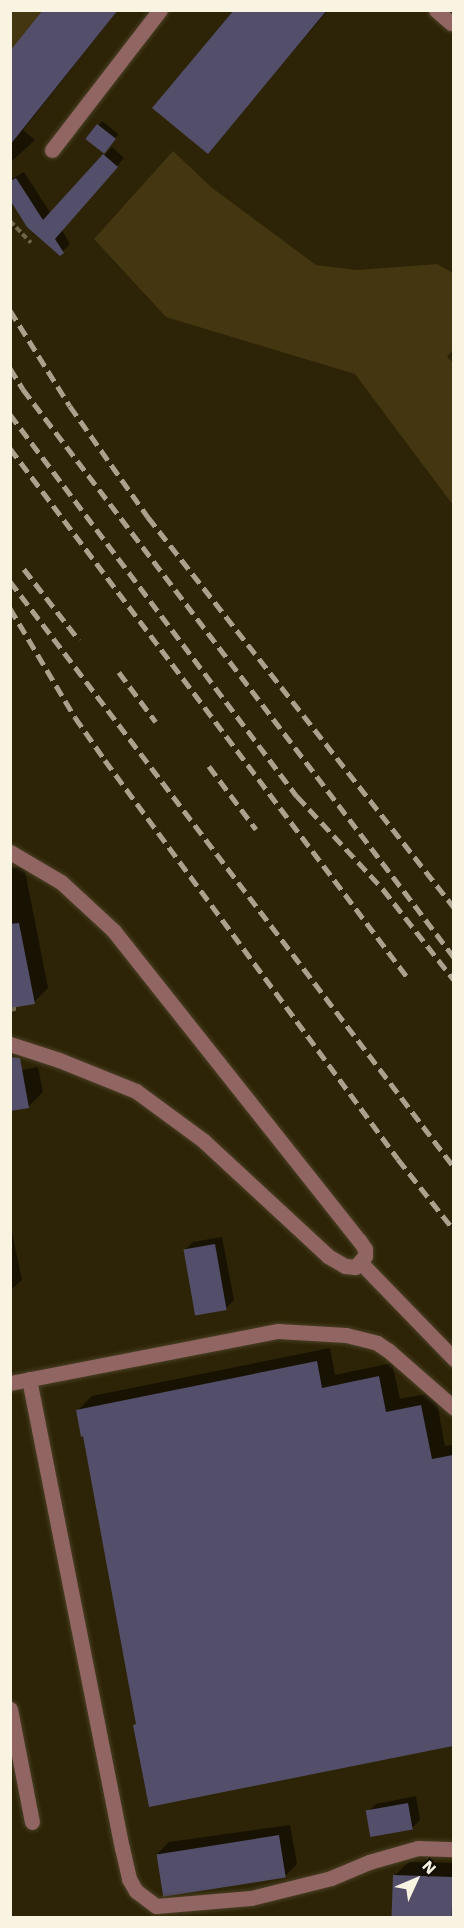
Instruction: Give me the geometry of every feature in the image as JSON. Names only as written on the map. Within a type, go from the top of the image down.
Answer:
[{"type":"street","points":[[52,150],[160,10]]},
{"type":"street","points":[[436,10],[451,23]]},
{"type":"street","points":[[10,852],[61,882],[113,930],[359,1240],[365,1249],[365,1256],[361,1263],[355,1267],[345,1266],[328,1256],[204,1141],[136,1091],[59,1060],[10,1044]]},
{"type":"street","points":[[361,1263],[453,1359]]},
{"type":"street","points":[[10,1383],[278,1331],[361,1337],[389,1351],[453,1408]]},
{"type":"street","points":[[29,1379],[122,1848],[129,1880],[136,1891],[156,1906],[251,1898],[331,1878],[369,1862],[418,1848],[453,1849]]},
{"type":"street","points":[[10,1709],[32,1822]]},
{"type":"path","points":[[10,221],[31,243]]},
{"type":"path","points":[[10,1010],[19,1008]]},
{"type":"shaded area","points":[[11,11],[43,11],[11,51]]},
{"type":"shaded area","points":[[173,151],[211,187],[316,265],[357,270],[437,264],[453,273],[453,350],[447,357],[454,363],[453,505],[355,374],[166,317],[94,239]]},
{"type":"building","points":[[43,10],[118,10],[10,145],[10,51]]},
{"type":"building","points":[[234,10],[327,10],[208,154],[152,108]]},
{"type":"building","points":[[97,124],[116,139],[104,154],[85,139]]},
{"type":"building","points":[[103,154],[118,167],[55,239],[64,253],[60,256],[27,227],[10,200],[10,181],[16,178],[43,220]]},
{"type":"building","points":[[19,923],[35,1004],[10,1008],[10,924]]},
{"type":"building","points":[[10,1057],[20,1058],[29,1108],[10,1111]]},
{"type":"building","points":[[215,1244],[227,1310],[195,1316],[183,1250]]},
{"type":"building","points":[[317,1361],[322,1388],[379,1376],[386,1412],[421,1405],[432,1459],[453,1455],[453,1746],[149,1807],[133,1725],[136,1724],[83,1436],[81,1437],[76,1410]]},
{"type":"building","points":[[408,1803],[413,1830],[370,1837],[366,1810]]},
{"type":"building","points":[[279,1835],[286,1877],[163,1897],[157,1854]]},
{"type":"building","points":[[393,1875],[453,1877],[452,1918],[392,1917]]},
{"type":"railway","points":[[10,310],[70,406],[148,517],[454,907]]},
{"type":"railway","points":[[10,368],[23,389],[454,957]]},
{"type":"railway","points":[[10,414],[297,796],[383,889],[454,980]]},
{"type":"railway","points":[[10,448],[408,978]]},
{"type":"railway","points":[[24,569],[79,640]]},
{"type":"railway","points":[[10,581],[454,1167]]},
{"type":"railway","points":[[10,608],[75,717],[105,760],[398,1159],[454,1230]]},
{"type":"railway","points":[[119,672],[156,722]]},
{"type":"railway","points":[[209,766],[256,829]]}]
